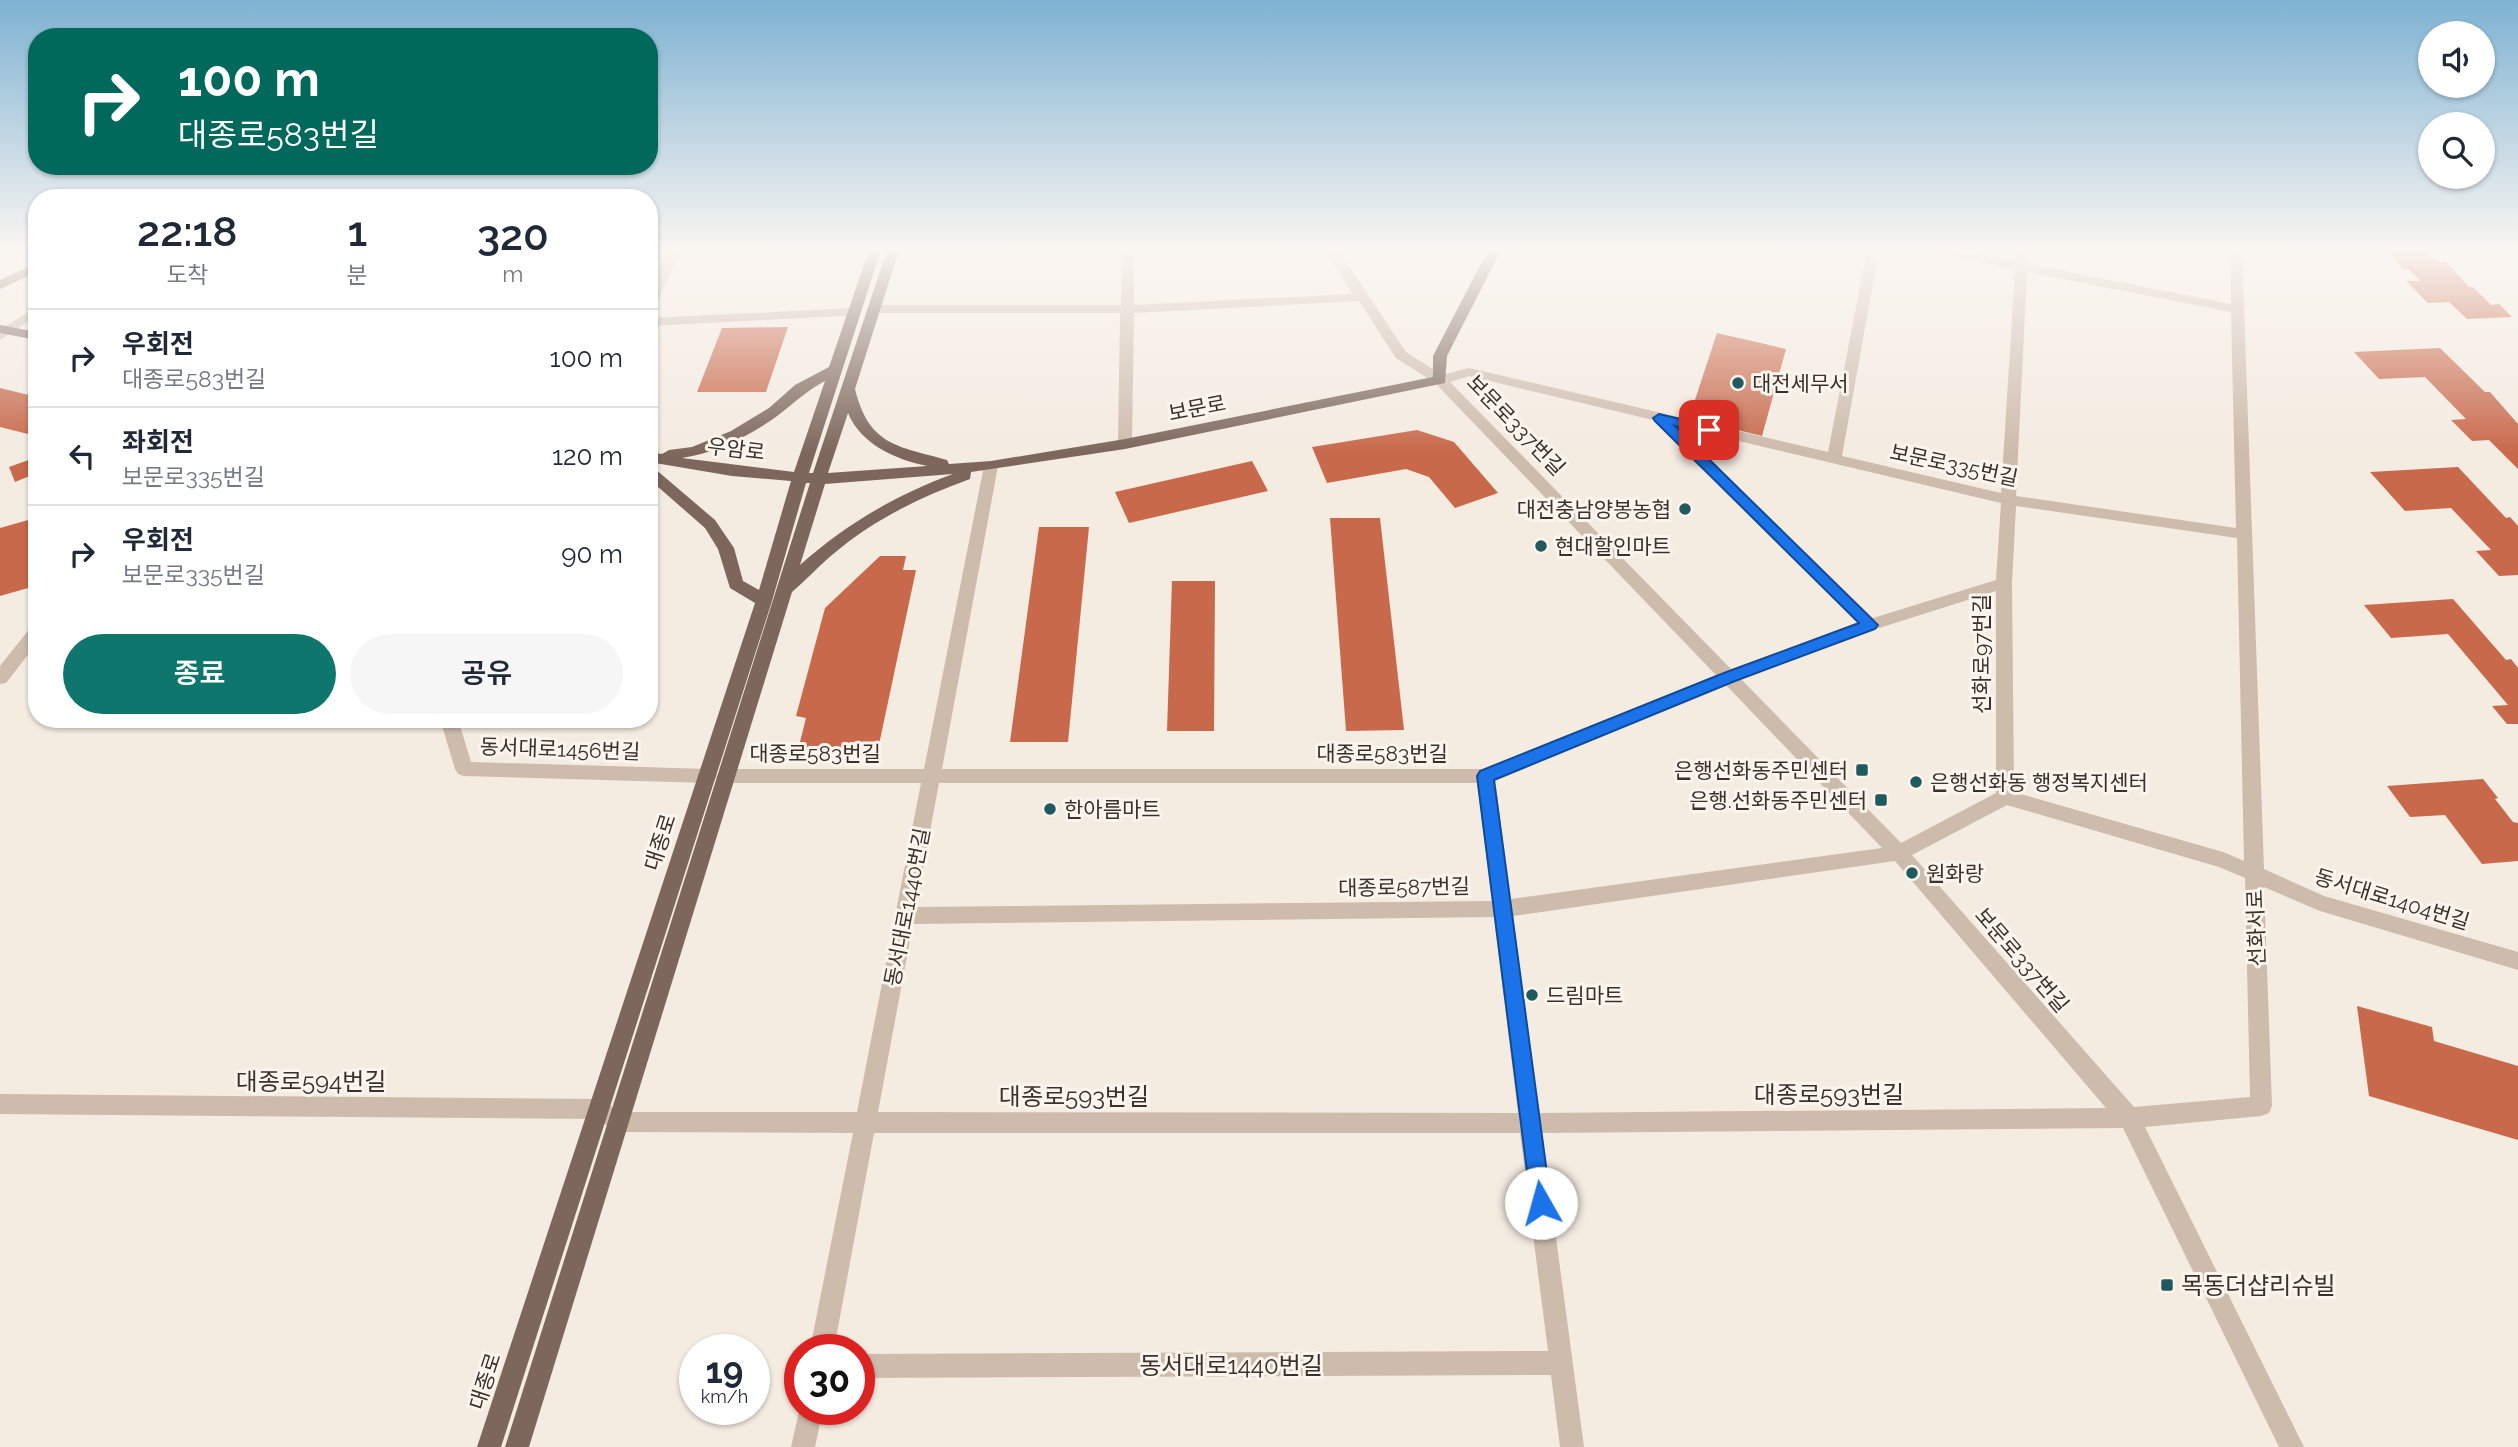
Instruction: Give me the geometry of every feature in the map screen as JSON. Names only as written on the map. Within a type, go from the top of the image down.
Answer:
[{"type":"main road","name":"대종로","points":[[517,1447],[618,1122],[800,477],[853,318]]},
{"type":"main road","name":"대종로","points":[[489,1447],[599,1110],[783,591],[871,318]]},
{"type":"main road","points":[[1440,380],[1440,356],[1460,318]]},
{"type":"main road","points":[[3,332],[28,335]]},
{"type":"main road","points":[[658,456],[695,451],[736,434],[774,411],[800,388],[835,370]]},
{"type":"main road","name":"보문로","points":[[818,479],[991,466],[1125,444],[1440,380]]},
{"type":"main road","points":[[848,389],[853,410],[864,430],[892,450],[932,463],[991,466]]},
{"type":"main road","name":"우암로","points":[[658,458],[732,471],[818,479]]},
{"type":"main road","points":[[783,591],[829,546],[882,509],[934,485],[991,466]]},
{"type":"main road","points":[[658,479],[710,524],[726,548],[736,584],[764,601]]},
{"type":"street","points":[[3,332],[25,318]]},
{"type":"street","points":[[658,321],[729,318]]},
{"type":"street","points":[[1125,444],[1127,318]]},
{"type":"street","name":"보문로337번길","points":[[1376,318],[1401,355],[1440,380],[1899,853],[2129,1118]]},
{"type":"street","points":[[1834,460],[1860,318]]},
{"type":"street","name":"선화로97번길","points":[[2005,797],[2004,583],[2018,318]]},
{"type":"street","name":"선화서로","points":[[2129,1118],[2261,1106],[2237,318]]},
{"type":"street","name":"보문로335번길","points":[[1440,380],[1469,372],[2008,500],[2244,534]]},
{"type":"street","points":[[1659,418],[1870,625]]},
{"type":"street","name":"동서대로1440번길","points":[[825,1334],[991,466]]},
{"type":"street","name":"대종로583번길","points":[[717,776],[1485,776],[1729,677],[1870,625],[2004,583]]},
{"type":"street","points":[[0,678],[28,642]]},
{"type":"street","name":"동서대로1456번길","points":[[452,728],[464,769],[717,776]]},
{"type":"street","points":[[1485,776],[1572,1447]]},
{"type":"street","points":[[2005,797],[2223,860],[2254,875]]},
{"type":"street","name":"대종로587번길","points":[[905,916],[1502,909],[1899,853],[2005,797]]},
{"type":"street","name":"동서대로1404번길","points":[[2254,875],[2320,903],[2518,961]]},
{"type":"street","name":"대종로594번길","points":[[0,1104],[599,1110]]},
{"type":"street","points":[[599,1110],[618,1122]]},
{"type":"street","points":[[2129,1118],[2292,1447]]},
{"type":"street","name":"대종로593번길","points":[[618,1122],[1530,1123],[2129,1118]]},
{"type":"street","name":"동서대로1440번길","points":[[875,1366],[1562,1363]]},
{"type":"street","points":[[803,1447],[808,1425]]},
{"type":"building","points":[[788,327],[766,392],[697,392],[722,328]]},
{"type":"building","name":"대전세무서","points":[[1717,333],[1786,349],[1762,436],[1689,418]]},
{"type":"building","points":[[2440,348],[2485,392],[2490,392],[2518,424],[2518,469],[2489,440],[2472,441],[2451,420],[2466,419],[2425,377],[2379,379],[2354,352]]},
{"type":"building","points":[[0,388],[28,395],[28,434],[0,427]]},
{"type":"building","points":[[1417,430],[1454,442],[1498,493],[1455,508],[1429,477],[1406,469],[1327,483],[1312,447]]},
{"type":"building","points":[[28,460],[28,477],[15,482],[9,467]]},
{"type":"building","points":[[1252,461],[1268,491],[1129,523],[1115,492]]},
{"type":"building","points":[[2458,467],[2506,518],[2510,517],[2518,526],[2518,575],[2499,576],[2476,551],[2491,550],[2451,508],[2405,511],[2370,472]]},
{"type":"building","points":[[1330,518],[1380,518],[1404,730],[1346,731]]},
{"type":"building","points":[[28,520],[28,588],[0,596],[0,528]]},
{"type":"building","points":[[1039,527],[1089,527],[1068,742],[1010,742]]},
{"type":"building","points":[[880,556],[906,556],[903,570],[916,570],[877,754],[797,754],[806,718],[796,716],[825,608]]},
{"type":"building","points":[[1172,581],[1215,581],[1214,731],[1167,731]]},
{"type":"building","points":[[2453,599],[2506,660],[2511,659],[2518,668],[2518,724],[2507,724],[2492,706],[2508,705],[2448,634],[2391,638],[2364,605]]},
{"type":"building","points":[[2483,779],[2513,822],[2518,823],[2518,861],[2482,864],[2445,815],[2410,817],[2387,786]]},
{"type":"building","points":[[2357,1006],[2432,1027],[2434,1041],[2518,1066],[2518,1140],[2369,1096]]},
{"type":"place","name":"대전세무서","points":[[1738,383]]},
{"type":"place","name":"대전충남양봉농협","points":[[1685,509]]},
{"type":"place","name":"현대할인마트","points":[[1541,546]]},
{"type":"place","name":"은행선화동주민센터","points":[[1862,770]]},
{"type":"place","name":"은행선화동 행정복지센터","points":[[1916,782]]},
{"type":"place","name":"은행.선화동주민센터","points":[[1881,800]]},
{"type":"place","name":"한아름마트","points":[[1050,809]]},
{"type":"place","name":"원화랑","points":[[1912,873]]},
{"type":"place","name":"드림마트","points":[[1532,995]]},
{"type":"place","name":"목동더샵리슈빌","points":[[2167,1285]]},
{"type":"route","points":[[1541,1203],[1485,776],[1729,677],[1870,625],[1659,418],[1709,430]]}]
